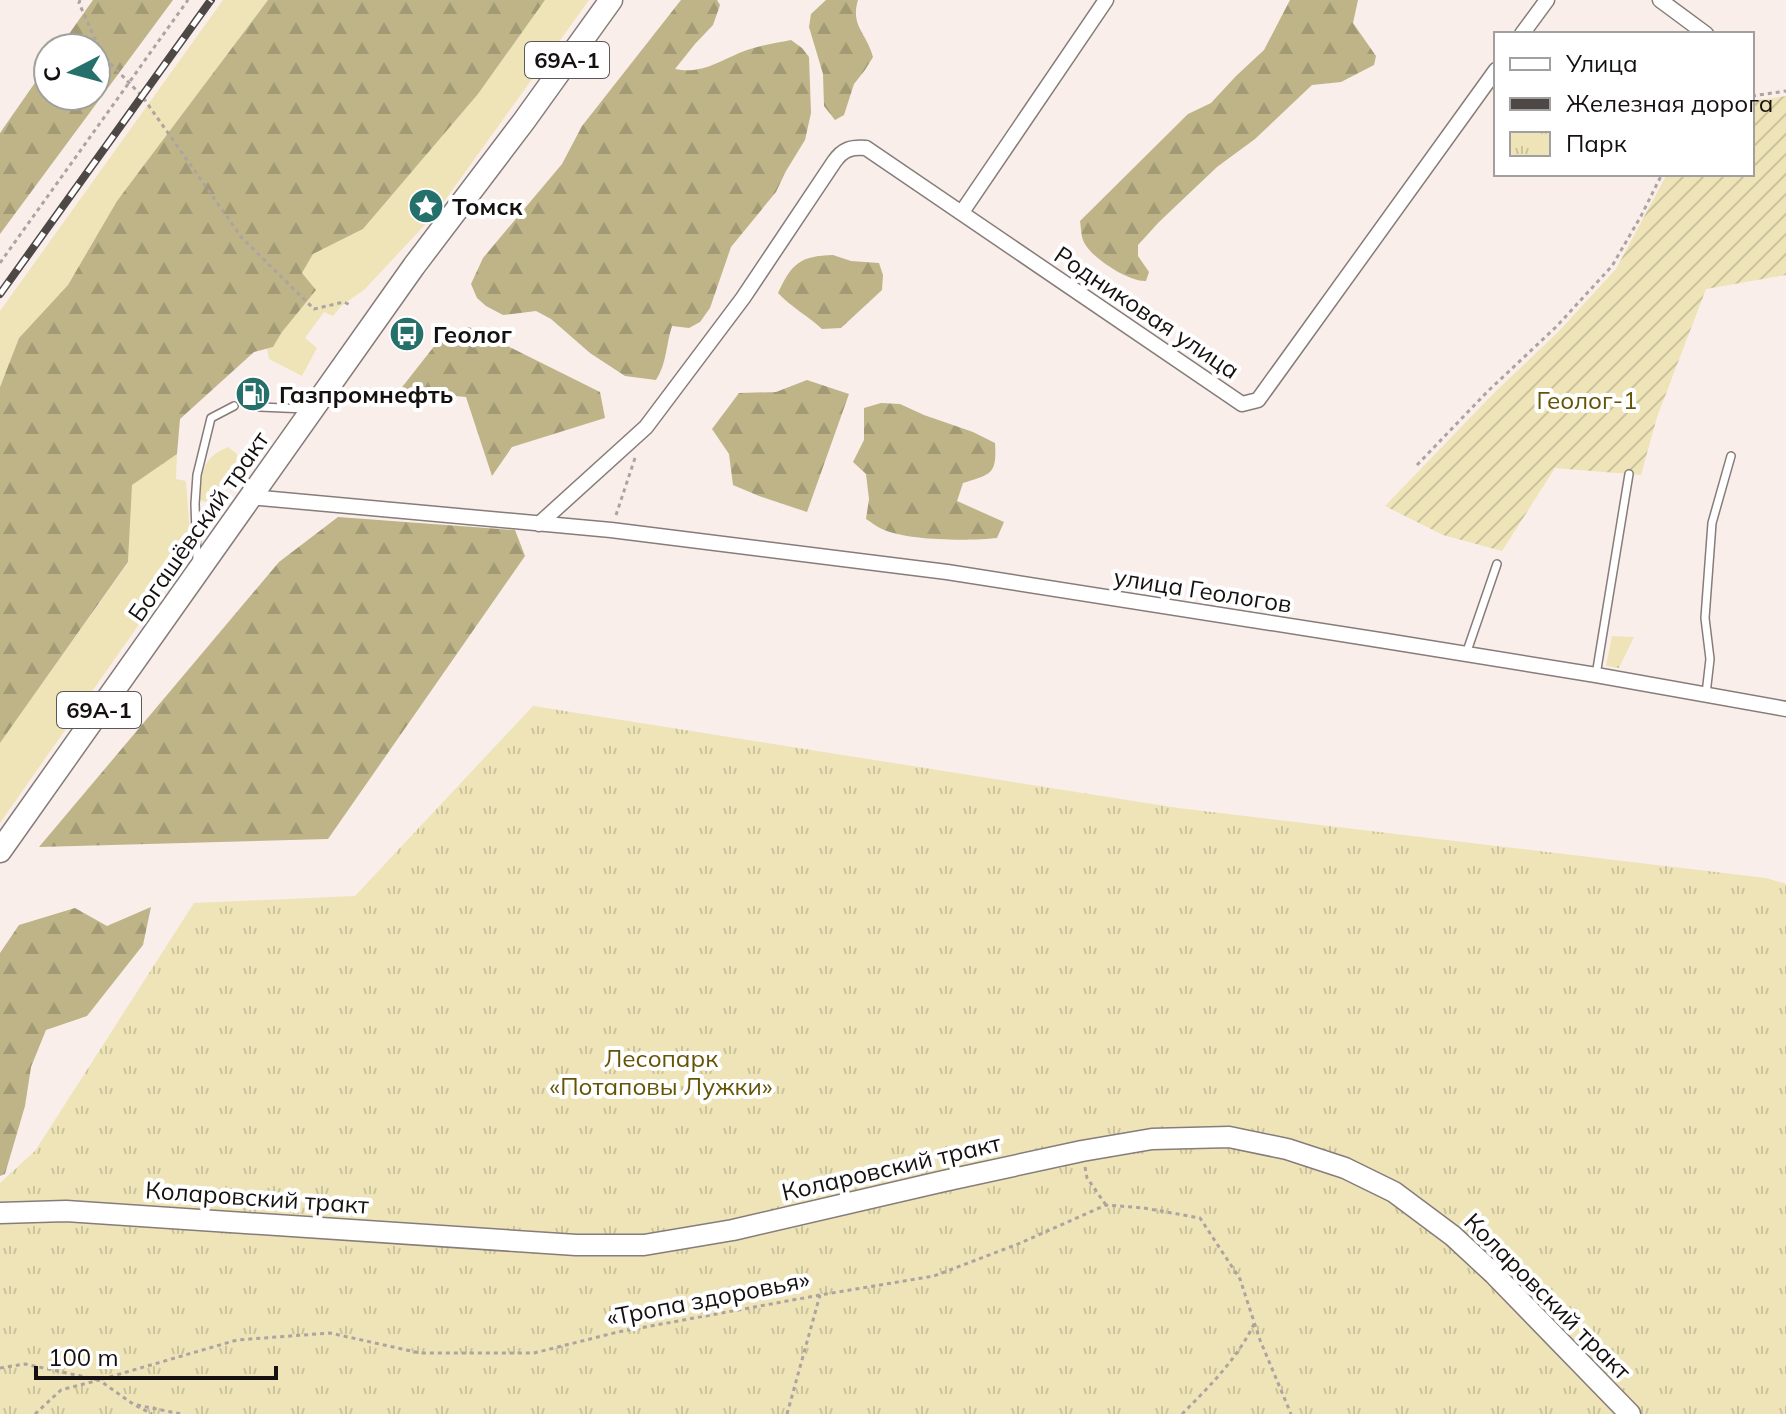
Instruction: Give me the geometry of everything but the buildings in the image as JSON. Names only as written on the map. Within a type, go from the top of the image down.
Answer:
[{"type":"main road","name":"Богашёвский тракт","points":[[0,851],[414,266],[611,0]]},
{"type":"street","points":[[962,212],[1106,0]]},
{"type":"street","points":[[1523,32],[1547,0]]},
{"type":"street","points":[[1660,0],[1703,32]]},
{"type":"street","name":"Родниковая улица","points":[[539,524],[646,427],[743,298],[845,150],[866,148],[1242,404],[1258,400],[1494,73]]},
{"type":"street","name":"улица Геологов","points":[[250,497],[611,530],[947,572],[1596,675],[1786,709]]},
{"type":"street","name":"Коларовский тракт","points":[[66,1211],[576,1245],[644,1245],[733,1230],[1082,1151],[1152,1139],[1229,1137],[1287,1149],[1345,1168],[1394,1192],[1453,1236],[1494,1274],[1630,1414]]},
{"type":"street","points":[[0,1201],[66,1211]]},
{"type":"street","points":[[0,1213],[66,1211]]},
{"type":"lane","points":[[198,570],[197,475],[211,418],[234,406]]},
{"type":"lane","points":[[260,407],[312,409]]},
{"type":"lane","points":[[1706,696],[1710,659],[1705,618],[1712,523],[1731,456]]},
{"type":"lane","points":[[1596,675],[1629,474]]},
{"type":"lane","points":[[1466,654],[1497,564]]},
{"type":"path","points":[[80,0],[102,55],[142,96],[242,238],[314,309],[344,302],[350,305]]},
{"type":"path","points":[[0,263],[188,0]]},
{"type":"path","points":[[1754,96],[1786,91]]},
{"type":"path","points":[[1417,465],[1488,391],[1556,327],[1612,266],[1661,176]]},
{"type":"path","points":[[611,530],[636,456]]},
{"type":"path","points":[[1082,1151],[1087,1178],[1106,1205]]},
{"type":"path","name":"«Тропа здоровья»","points":[[0,1368],[25,1364],[99,1380],[237,1340],[330,1333],[420,1353],[534,1353],[618,1332],[934,1276],[1018,1244],[1106,1205],[1200,1218],[1240,1279],[1291,1414]]},
{"type":"path","points":[[787,1414],[820,1295]]},
{"type":"path","points":[[1182,1414],[1244,1345],[1255,1323]]},
{"type":"path","points":[[35,1414],[61,1390],[99,1380],[152,1414]]},
{"type":"path","points":[[133,1404],[181,1414]]},
{"type":"green space","points":[[93,0],[173,0],[112,83],[112,32],[70,32]]},
{"type":"green space","points":[[223,0],[268,0],[117,201],[68,285],[19,338],[0,387],[0,311]]},
{"type":"green space","points":[[268,0],[545,0],[478,94],[363,229],[313,254],[302,273],[316,290],[273,347],[254,352],[180,419],[177,454],[132,485],[128,562],[0,743],[0,387],[19,338],[68,285],[117,201]]},
{"type":"green space","points":[[545,0],[589,0],[435,214],[365,289],[341,306],[333,316],[324,312],[305,338],[317,348],[302,376],[269,359],[267,349],[273,347],[282,332],[302,273],[313,254],[363,229],[478,94]]},
{"type":"green space","points":[[681,0],[717,0],[720,5],[713,25],[675,69],[703,68],[752,48],[791,40],[809,57],[811,113],[805,140],[776,192],[731,247],[710,308],[700,322],[689,328],[672,326],[656,380],[625,376],[536,311],[503,315],[477,298],[471,284],[483,258],[562,164],[582,126]]},
{"type":"green space","points":[[826,0],[858,0],[856,16],[873,57],[854,84],[844,115],[835,120],[824,106],[823,74],[809,27],[811,14]]},
{"type":"green space","points":[[1290,0],[1358,0],[1353,23],[1376,56],[1374,65],[1341,82],[1312,85],[1255,139],[1217,167],[1138,245],[1138,256],[1149,272],[1146,281],[1110,267],[1087,247],[1082,238],[1080,221],[1188,114],[1211,103],[1264,50]]},
{"type":"green space","points":[[32,87],[32,112],[90,112],[0,234],[0,133]]},
{"type":"green space","name":"Геолог-1","points":[[1786,96],[1786,275],[1706,289],[1657,417],[1641,475],[1555,468],[1502,551],[1443,535],[1385,506],[1560,330],[1616,269],[1666,176],[1754,176],[1754,101]]},
{"type":"green space","points":[[833,255],[851,261],[879,263],[883,275],[882,290],[841,328],[822,329],[778,293],[798,263],[812,257]]},
{"type":"green space","points":[[469,327],[600,392],[605,418],[512,447],[492,476],[466,397],[399,391],[443,335]]},
{"type":"green space","points":[[807,380],[849,394],[807,512],[733,485],[729,454],[712,429],[739,393],[776,392]]},
{"type":"green space","points":[[881,403],[900,404],[995,443],[995,461],[990,472],[963,483],[957,501],[1004,522],[997,538],[955,540],[907,536],[882,529],[866,519],[869,499],[866,474],[853,462],[864,440],[864,408]]},
{"type":"green space","points":[[228,447],[237,454],[236,463],[208,503],[200,500],[203,474],[208,462]]},
{"type":"green space","points":[[177,454],[176,479],[186,481],[190,536],[181,555],[142,620],[0,823],[0,743],[128,563],[131,485]]},
{"type":"green space","points":[[338,517],[515,530],[525,556],[328,839],[39,847],[279,562]]},
{"type":"green space","points":[[1612,636],[1634,637],[1619,668],[1606,666]]},
{"type":"green space","name":"Лесопарк «Потаповы Лужки»","points":[[533,706],[1178,808],[1766,878],[1786,884],[1786,1414],[0,1414],[0,1183],[35,1151],[194,903],[355,896]]},
{"type":"green space","points":[[151,907],[143,945],[87,1016],[46,1030],[31,1067],[25,1106],[5,1174],[0,1176],[0,953],[19,925],[75,908],[107,926]]},
{"type":"railway","points":[[0,294],[211,0]]},
{"type":"place","name":"Томск","points":[[426,206]]},
{"type":"place","name":"Геолог","points":[[407,334]]},
{"type":"place","name":"Газпромнефть","points":[[253,394]]}]
